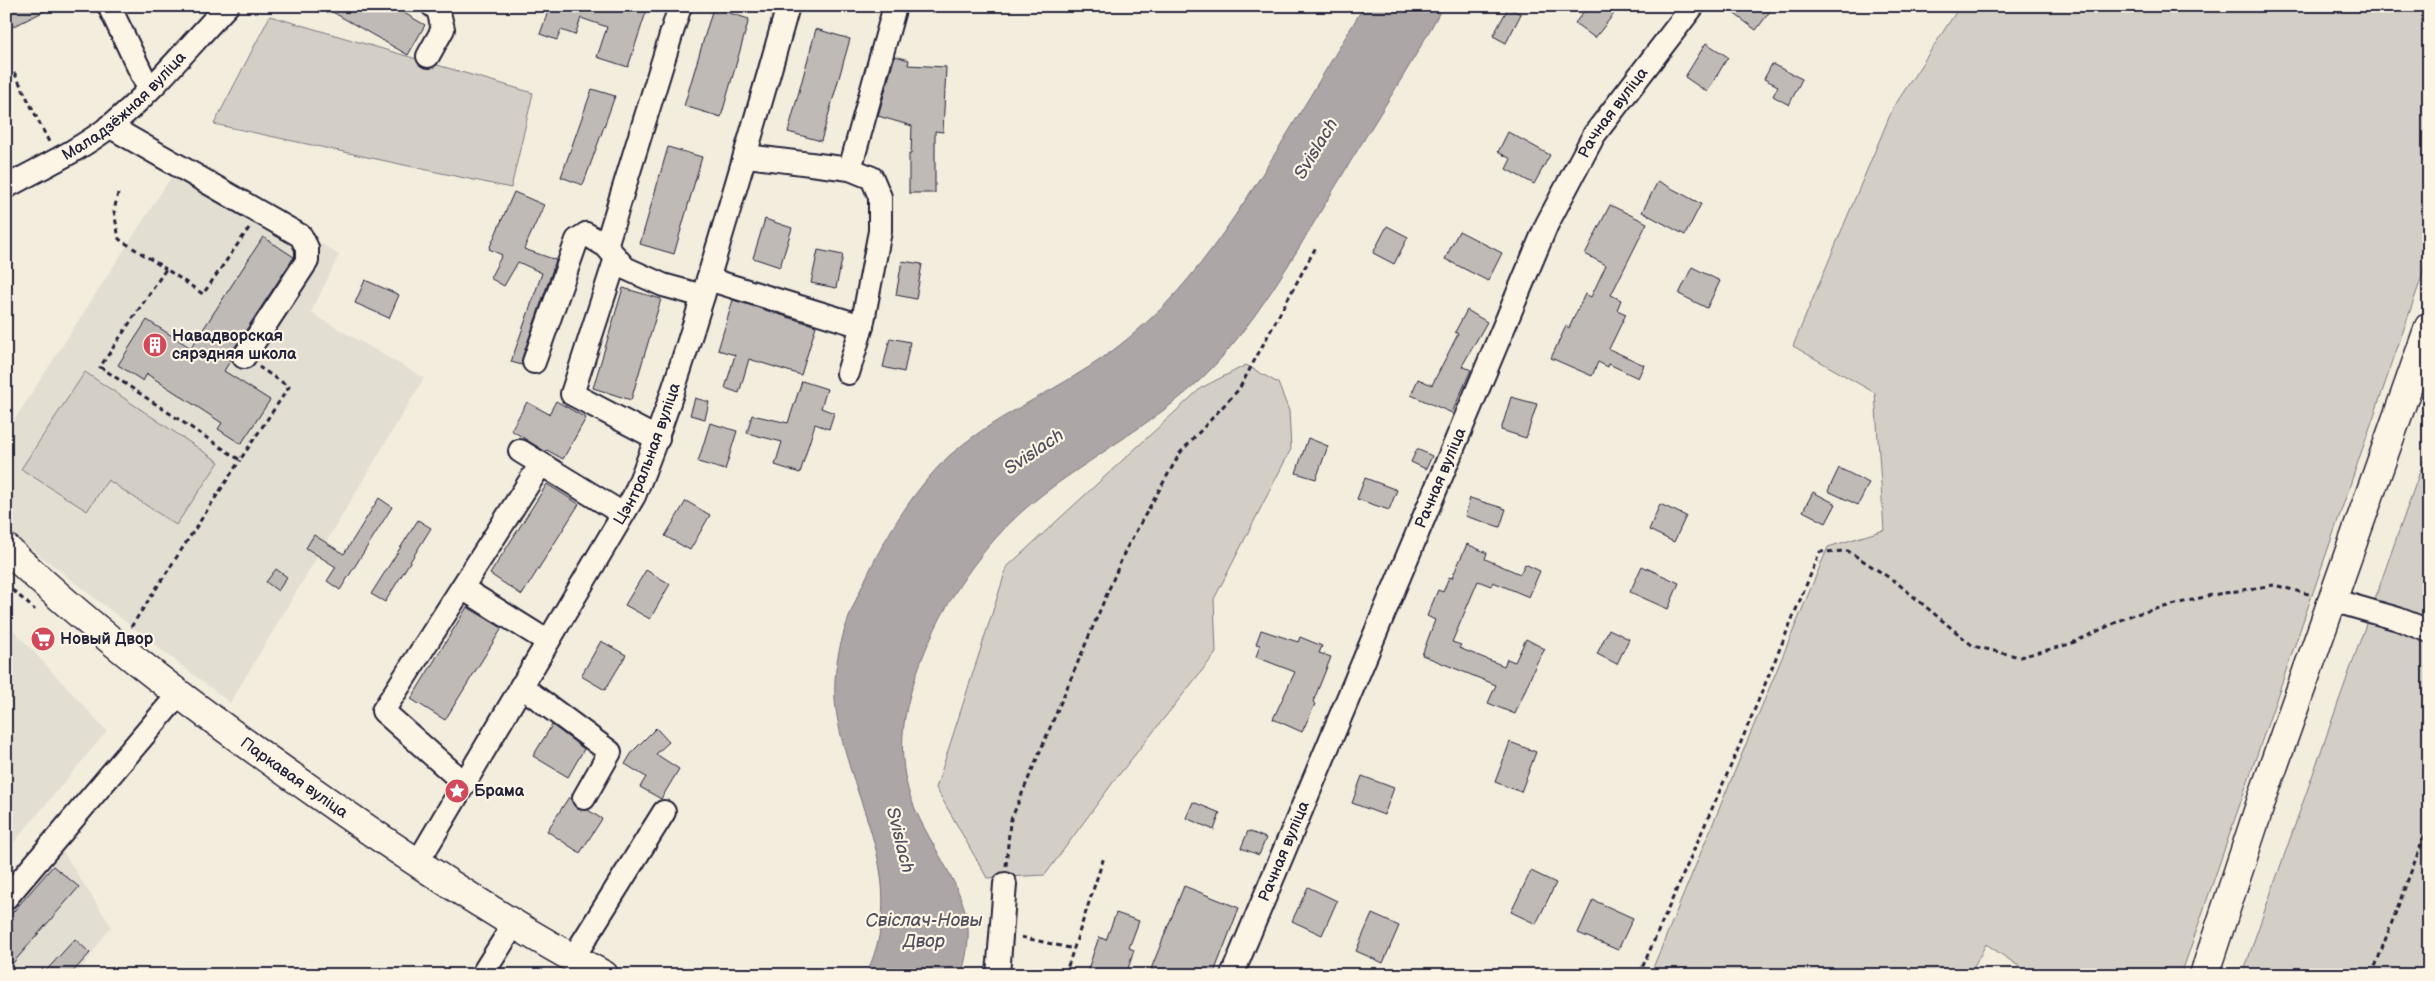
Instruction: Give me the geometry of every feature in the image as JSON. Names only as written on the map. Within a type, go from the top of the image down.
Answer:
[{"type":"main road","points":[[2204,975],[2332,600],[2429,327]]},
{"type":"main road","name":"Паркавая вуліца","points":[[6,548],[118,647],[178,695],[372,832],[514,924],[604,975]]},
{"type":"street","points":[[109,6],[149,89]]},
{"type":"street","name":"Маладзёжная вуліца","points":[[6,187],[57,159],[109,126],[149,89],[227,6]]},
{"type":"street","points":[[428,56],[443,29],[438,9],[433,6]]},
{"type":"street","points":[[658,439],[572,394],[680,6]]},
{"type":"street","name":"Цэнтральная вуліца","points":[[418,862],[634,496],[658,439],[746,156],[788,6]]},
{"type":"street","points":[[850,169],[894,6]]},
{"type":"street","name":"Рачная вуліца","points":[[1232,975],[1547,224],[1594,135],[1693,6]]},
{"type":"street","points":[[109,126],[301,236],[307,248],[307,261],[244,357]]},
{"type":"street","points":[[746,156],[850,169],[872,178],[880,197],[880,231],[862,326],[848,373]]},
{"type":"street","points":[[534,362],[577,240],[586,234],[611,252],[625,268],[642,277],[705,288],[862,326]]},
{"type":"street","points":[[520,451],[623,514]]},
{"type":"street","points":[[464,783],[382,711],[541,464]]},
{"type":"street","points":[[462,588],[548,641]]},
{"type":"street","points":[[2332,600],[2398,619],[2429,631]]},
{"type":"street","points":[[522,686],[610,752],[584,798]]},
{"type":"street","points":[[6,898],[178,695]]},
{"type":"street","points":[[573,958],[664,812]]},
{"type":"street","points":[[998,975],[1005,884]]},
{"type":"street","points":[[482,975],[514,924]]},
{"type":"path","points":[[6,79],[15,74],[57,159]]},
{"type":"path","points":[[118,193],[114,211],[119,239],[203,294],[260,212]]},
{"type":"path","points":[[1005,884],[1010,822],[1126,549],[1180,453],[1239,389],[1316,247]]},
{"type":"path","points":[[166,269],[100,368],[240,460]]},
{"type":"path","points":[[118,647],[289,387],[244,357]]},
{"type":"path","points":[[1639,975],[1736,754],[1820,552],[1848,550],[1896,582],[1973,646],[2020,657],[2070,644],[2132,615],[2212,595],[2274,585],[2332,600]]},
{"type":"path","points":[[6,584],[35,610]]},
{"type":"path","points":[[2372,975],[2429,824]]},
{"type":"path","points":[[1065,975],[1104,857]]},
{"type":"path","points":[[1001,932],[1074,949]]},
{"type":"shaded area","points":[[1960,6],[2429,6],[2429,256],[2181,975],[2032,975],[1986,944],[1970,975],[1650,975],[1828,547],[1884,530],[1875,393],[1793,346],[1893,108]]},
{"type":"shaded area","points":[[270,16],[533,93],[511,188],[214,124]]},
{"type":"shaded area","points":[[184,157],[339,255],[311,313],[424,378],[230,703],[6,529],[6,433]]},
{"type":"shaded area","points":[[1246,365],[1278,383],[1289,411],[1291,449],[1214,599],[1216,653],[1114,781],[1045,875],[987,878],[936,788],[1007,567],[1201,388]]},
{"type":"shaded area","points":[[85,372],[219,462],[176,525],[108,480],[87,511],[21,469]]},
{"type":"shaded area","points":[[2429,446],[2429,975],[2243,975],[2255,938]]},
{"type":"shaded area","points":[[6,622],[107,731],[6,852]]},
{"type":"shaded area","points":[[54,838],[111,926],[77,975],[6,975],[6,896]]},
{"type":"water","points":[[1364,6],[1443,6],[1406,72],[1299,248],[1255,315],[1222,357],[1195,385],[1149,420],[1055,485],[1012,521],[966,575],[941,616],[910,694],[903,731],[903,756],[906,781],[911,800],[950,874],[965,910],[968,928],[966,957],[961,975],[866,975],[878,940],[883,906],[881,875],[874,844],[845,750],[837,716],[835,686],[838,657],[845,628],[874,561],[907,505],[934,471],[949,456],[982,431],[1109,354],[1146,323],[1176,293],[1213,248],[1256,184]]},
{"type":"building","points":[[6,6],[55,6],[6,30]]},
{"type":"building","points":[[322,6],[392,6],[425,25],[408,55]]},
{"type":"building","points":[[550,6],[597,6],[612,11],[614,6],[648,6],[628,67],[597,57],[607,27],[581,18],[575,35],[561,30],[557,40],[540,34]]},
{"type":"building","points":[[1588,6],[1620,6],[1595,38],[1575,23]]},
{"type":"building","points":[[1724,6],[1774,6],[1756,30]]},
{"type":"building","points":[[713,8],[749,19],[721,117],[684,106]]},
{"type":"building","points":[[1508,8],[1521,14],[1506,43],[1493,36]]},
{"type":"building","points":[[816,29],[850,39],[821,141],[788,132]]},
{"type":"building","points":[[1706,43],[1728,57],[1707,92],[1685,77]]},
{"type":"building","points":[[895,56],[909,60],[908,65],[946,67],[943,132],[935,131],[935,193],[909,193],[909,154],[911,154],[912,126],[878,116]]},
{"type":"building","points":[[1772,64],[1802,79],[1789,105],[1773,96],[1778,86],[1764,79]]},
{"type":"building","points":[[592,89],[615,96],[583,185],[561,177]]},
{"type":"building","points":[[1508,132],[1550,155],[1534,184],[1506,169],[1511,159],[1498,152]]},
{"type":"building","points":[[668,147],[702,157],[674,254],[640,244]]},
{"type":"building","points":[[1658,181],[1701,204],[1685,235],[1642,212]]},
{"type":"building","points":[[514,192],[544,205],[524,249],[556,260],[522,358],[522,365],[511,362],[542,273],[518,262],[504,286],[490,278],[502,255],[489,249]]},
{"type":"building","points":[[1610,205],[1647,223],[1611,295],[1621,300],[1617,310],[1626,314],[1609,349],[1644,365],[1638,378],[1609,364],[1608,367],[1598,362],[1592,376],[1551,358],[1566,326],[1569,328],[1585,294],[1591,297],[1606,265],[1585,254]]},
{"type":"building","points":[[765,219],[792,228],[780,267],[753,258]]},
{"type":"building","points":[[1387,226],[1408,237],[1394,264],[1373,253]]},
{"type":"building","points":[[1459,231],[1502,253],[1488,281],[1445,259]]},
{"type":"building","name":"Навадворская сярэдняя школа","points":[[263,237],[294,257],[233,350],[231,359],[224,371],[270,400],[241,444],[218,429],[222,423],[147,374],[143,381],[118,365],[147,320],[191,348]]},
{"type":"building","points":[[818,250],[843,255],[836,288],[811,283]]},
{"type":"building","points":[[902,261],[922,264],[916,299],[896,295]]},
{"type":"building","points":[[1692,267],[1720,281],[1707,308],[1679,294]]},
{"type":"building","points":[[365,280],[399,295],[389,318],[355,303]]},
{"type":"building","points":[[623,288],[661,299],[631,400],[593,388]]},
{"type":"building","points":[[733,300],[816,326],[801,375],[749,359],[739,393],[725,388],[735,355],[718,350]]},
{"type":"building","points":[[1467,310],[1487,322],[1462,366],[1471,370],[1452,413],[1411,395],[1418,379],[1432,385],[1458,334],[1455,332]]},
{"type":"building","points":[[890,338],[910,342],[904,372],[883,367]]},
{"type":"building","points":[[802,381],[827,389],[821,408],[834,413],[829,429],[815,424],[800,473],[775,465],[782,442],[747,433],[752,415],[788,423]]},
{"type":"building","points":[[1511,397],[1537,404],[1526,438],[1501,430]]},
{"type":"building","points":[[695,398],[709,402],[705,419],[690,415]]},
{"type":"building","points":[[556,401],[586,418],[563,459],[547,450],[546,452],[511,430],[527,402],[549,414]]},
{"type":"building","points":[[710,423],[737,431],[725,470],[698,462]]},
{"type":"building","points":[[1308,438],[1328,446],[1316,479],[1296,473]]},
{"type":"building","points":[[1417,449],[1432,456],[1426,469],[1411,462]]},
{"type":"building","points":[[1839,468],[1869,483],[1858,505],[1828,491]]},
{"type":"building","points":[[1365,478],[1397,490],[1389,510],[1357,499]]},
{"type":"building","points":[[547,484],[579,504],[522,595],[490,574]]},
{"type":"building","points":[[1813,492],[1836,504],[1826,523],[1803,511]]},
{"type":"building","points":[[379,498],[392,507],[340,590],[327,581],[336,567],[306,548],[314,535],[344,554]]},
{"type":"building","points":[[1470,498],[1506,509],[1500,527],[1465,516]]},
{"type":"building","points":[[686,501],[710,515],[690,550],[665,536]]},
{"type":"building","points":[[1660,504],[1686,516],[1674,542],[1649,530]]},
{"type":"building","points":[[418,520],[431,528],[385,602],[371,594]]},
{"type":"building","points":[[1467,544],[1487,553],[1485,559],[1520,574],[1525,564],[1540,571],[1529,597],[1493,582],[1491,586],[1478,581],[1452,642],[1461,645],[1459,648],[1504,666],[1507,659],[1515,662],[1526,639],[1545,649],[1537,662],[1515,714],[1488,703],[1496,685],[1422,655],[1435,620],[1427,616],[1438,590],[1443,592],[1449,577],[1452,578]]},
{"type":"building","points":[[1642,566],[1679,583],[1668,609],[1630,592]]},
{"type":"building","points":[[276,569],[287,577],[278,591],[266,582]]},
{"type":"building","points":[[646,570],[670,584],[650,619],[625,605]]},
{"type":"building","points":[[467,607],[502,628],[445,720],[411,699]]},
{"type":"building","points":[[1609,629],[1629,639],[1617,664],[1597,654]]},
{"type":"building","points":[[1261,630],[1298,642],[1300,637],[1322,646],[1319,653],[1331,657],[1313,702],[1315,704],[1302,732],[1273,719],[1295,672],[1256,657],[1260,645],[1256,644]]},
{"type":"building","points":[[601,641],[626,655],[605,690],[581,676]]},
{"type":"building","points":[[552,725],[584,749],[568,777],[533,756]]},
{"type":"building","points":[[656,728],[669,742],[656,754],[679,769],[661,799],[640,787],[646,777],[625,764],[633,751]]},
{"type":"building","points":[[1510,742],[1536,752],[1521,792],[1495,782]]},
{"type":"building","points":[[1362,776],[1394,788],[1384,815],[1352,803]]},
{"type":"building","points":[[569,797],[577,809],[588,810],[602,819],[580,853],[547,831]]},
{"type":"building","points":[[1193,802],[1220,813],[1214,830],[1186,818]]},
{"type":"building","points":[[1248,831],[1266,838],[1259,855],[1241,848]]},
{"type":"building","points":[[53,866],[79,887],[6,971],[6,920]]},
{"type":"building","points":[[1531,871],[1556,883],[1536,924],[1511,912]]},
{"type":"building","points":[[1184,886],[1239,908],[1213,975],[1166,975],[1151,969]]},
{"type":"building","points":[[1308,887],[1337,901],[1322,935],[1292,921]]},
{"type":"building","points":[[1593,900],[1633,918],[1618,950],[1578,933]]},
{"type":"building","points":[[1116,913],[1139,921],[1129,948],[1134,950],[1126,975],[1086,975],[1099,937],[1106,940]]},
{"type":"building","points":[[1372,914],[1399,926],[1383,963],[1356,951]]},
{"type":"building","points":[[75,939],[90,953],[70,975],[42,975]]},
{"type":"place","name":"Навадворская сярэдняя школа","points":[[155,345]]},
{"type":"place","name":"Новый Двор","points":[[43,639]]},
{"type":"place","name":"Брама","points":[[457,791]]},
{"type":"water label","name":"Svislach","points":[[1316,149]]},
{"type":"water label","name":"Svislach","points":[[1034,452]]},
{"type":"water label","name":"Svislach","points":[[900,840]]},
{"type":"water label","name":"Свіслач-Новы Двор","points":[[924,930]]}]
